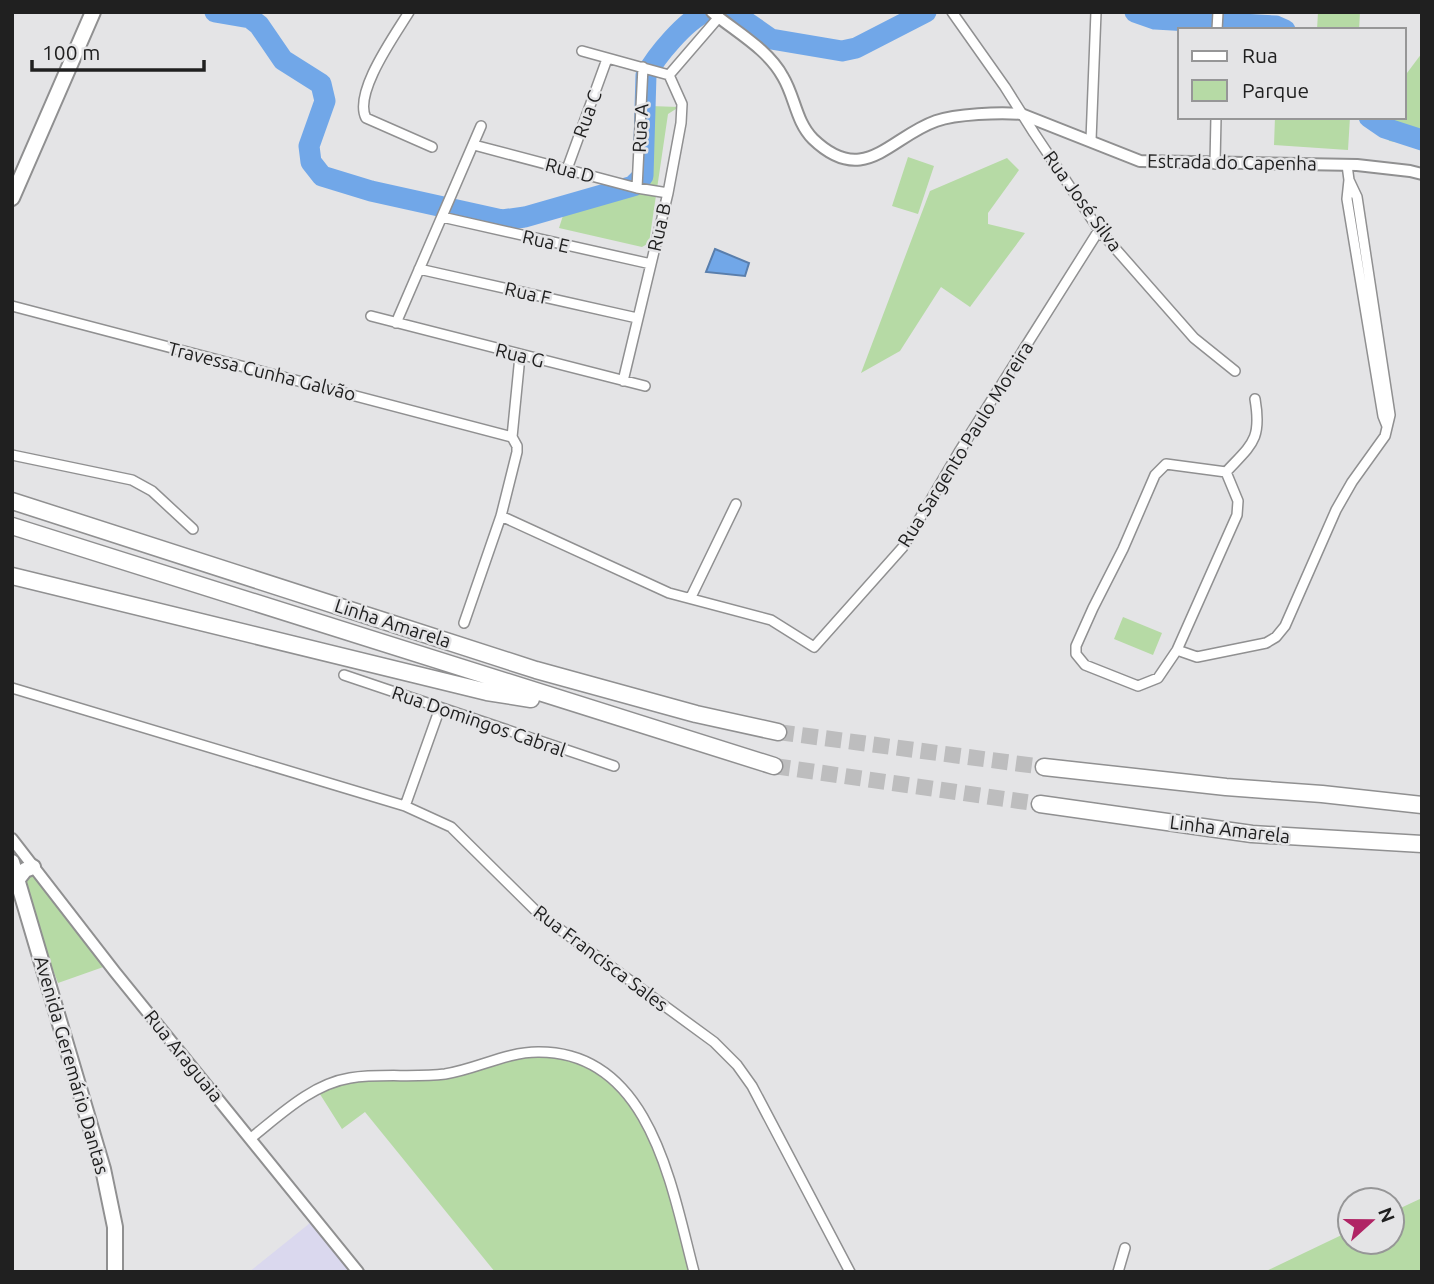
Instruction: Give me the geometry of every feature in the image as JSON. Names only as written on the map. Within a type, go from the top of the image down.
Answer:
[{"type":"highway","name":"Linha Amarela","points":[[12,501],[536,670],[696,714],[778,732]]},
{"type":"highway","name":"Linha Amarela","points":[[12,526],[774,766]]},
{"type":"highway","points":[[12,576],[487,692],[589,709]]},
{"type":"highway","name":"Linha Amarela","points":[[1044,767],[1422,806]]},
{"type":"highway","name":"Linha Amarela","points":[[1040,804],[1252,834],[1422,844]]},
{"type":"main road","points":[[12,198],[93,12]]},
{"type":"main road","name":"Avenida Geremário Dantas","points":[[12,862],[103,1169],[115,1227],[115,1272]]},
{"type":"main road","points":[[18,879],[25,870],[33,867]]},
{"type":"street","points":[[409,12],[378,64],[366,91],[364,114],[366,118],[432,147]]},
{"type":"street","name":"Rua José Silva","points":[[953,13],[1099,230],[1194,338],[1236,371]]},
{"type":"street","points":[[1091,140],[1095,14]]},
{"type":"street","points":[[582,51],[664,73],[716,15]]},
{"type":"street","name":"Estrada do Capenha","points":[[716,15],[774,64],[784,78],[801,122],[811,137],[826,149],[848,159],[871,158],[938,120],[1006,112],[1021,114],[1140,161],[1347,165],[1422,174]]},
{"type":"street","name":"Rua C","points":[[567,169],[607,59]]},
{"type":"street","name":"Rua A","points":[[637,188],[645,68]]},
{"type":"street","name":"Rua B","points":[[623,381],[668,193],[682,104],[664,73]]},
{"type":"street","points":[[1215,164],[1216,119]]},
{"type":"street","points":[[396,323],[481,126]]},
{"type":"street","name":"Rua D","points":[[474,145],[637,188],[668,193]]},
{"type":"street","points":[[1177,650],[1197,656],[1209,655],[1266,643],[1276,637],[1285,626],[1336,510],[1352,482],[1385,436],[1387,426],[1365,281],[1357,196],[1349,180],[1347,165]]},
{"type":"street","name":"Rua E","points":[[442,217],[651,264]]},
{"type":"street","name":"Rua Sargento Paulo Moreira","points":[[691,597],[771,620],[814,647],[902,548],[959,452],[1099,230]]},
{"type":"street","name":"Rua F","points":[[419,269],[638,318]]},
{"type":"street","name":"Travessa Cunha Galvão","points":[[12,306],[512,437]]},
{"type":"street","name":"Rua G","points":[[371,316],[645,386]]},
{"type":"street","points":[[464,623],[501,516],[517,452],[512,437],[520,356]]},
{"type":"street","points":[[1226,472],[1253,443],[1257,412],[1255,399]]},
{"type":"street","points":[[12,454],[132,480],[152,491],[193,529]]},
{"type":"street","points":[[1170,464],[1226,472],[1238,500],[1237,515],[1177,650],[1158,678],[1138,686],[1085,665],[1076,654],[1076,646],[1159,468],[1170,464]]},
{"type":"street","points":[[501,516],[669,593],[691,597],[736,504]]},
{"type":"street","name":"Rua Domingos Cabral","points":[[344,676],[614,766]]},
{"type":"street","name":"Rua Francisca Sales","points":[[12,688],[405,806],[451,827],[539,914],[714,1042],[737,1065],[752,1086],[850,1272]]},
{"type":"street","points":[[405,806],[440,708]]},
{"type":"street","name":"Rua Araguaia","points":[[12,839],[358,1272]]},
{"type":"street","points":[[251,1138],[310,1094],[346,1078],[449,1073],[520,1053],[547,1052],[570,1056],[601,1072],[618,1086],[634,1102],[647,1121],[666,1169],[694,1272]]},
{"type":"street","points":[[1118,1272],[1125,1248]]},
{"type":"shaded area","points":[[315,1219],[358,1272],[249,1272]]},
{"type":"green space","points":[[1318,12],[1360,12],[1359,28],[1317,28]]},
{"type":"green space","points":[[1422,53],[1422,146],[1389,141],[1388,119],[1406,119],[1406,74]]},
{"type":"green space","points":[[650,106],[679,107],[668,114],[649,243],[642,247],[559,228],[568,200],[576,192],[604,194],[640,182]]},
{"type":"green space","points":[[1275,119],[1350,119],[1348,150],[1274,145]]},
{"type":"green space","points":[[908,157],[934,166],[918,214],[892,206]]},
{"type":"green space","points":[[1007,158],[1019,170],[988,213],[988,224],[1025,233],[970,307],[941,287],[900,351],[861,373],[930,191]]},
{"type":"green space","points":[[1123,617],[1162,633],[1153,655],[1114,639]]},
{"type":"green space","points":[[17,852],[109,965],[58,983],[39,933]]},
{"type":"green space","points":[[547,1052],[587,1067],[612,1086],[631,1108],[658,1158],[689,1272],[495,1272],[365,1112],[342,1129],[318,1091],[354,1078],[443,1075]]},
{"type":"green space","points":[[1422,1198],[1422,1272],[1264,1272],[1336,1238],[1336,1256],[1406,1256],[1406,1205]]},
{"type":"water","points":[[715,249],[749,263],[745,276],[706,272]]},
{"type":"waterway","points":[[215,12],[250,18],[259,25],[283,60],[321,84],[325,101],[309,146],[311,162],[322,176],[371,191],[502,220],[525,217],[633,186],[643,176],[646,75],[672,39],[706,12]]},
{"type":"waterway","points":[[728,12],[771,39],[842,51],[856,48],[926,12]]},
{"type":"waterway","points":[[1135,12],[1155,19],[1280,28]]},
{"type":"waterway","points":[[1372,119],[1385,128],[1422,140]]},
{"type":"tunnel","points":[[778,732],[1044,767]]},
{"type":"tunnel","points":[[774,766],[1040,804]]}]
